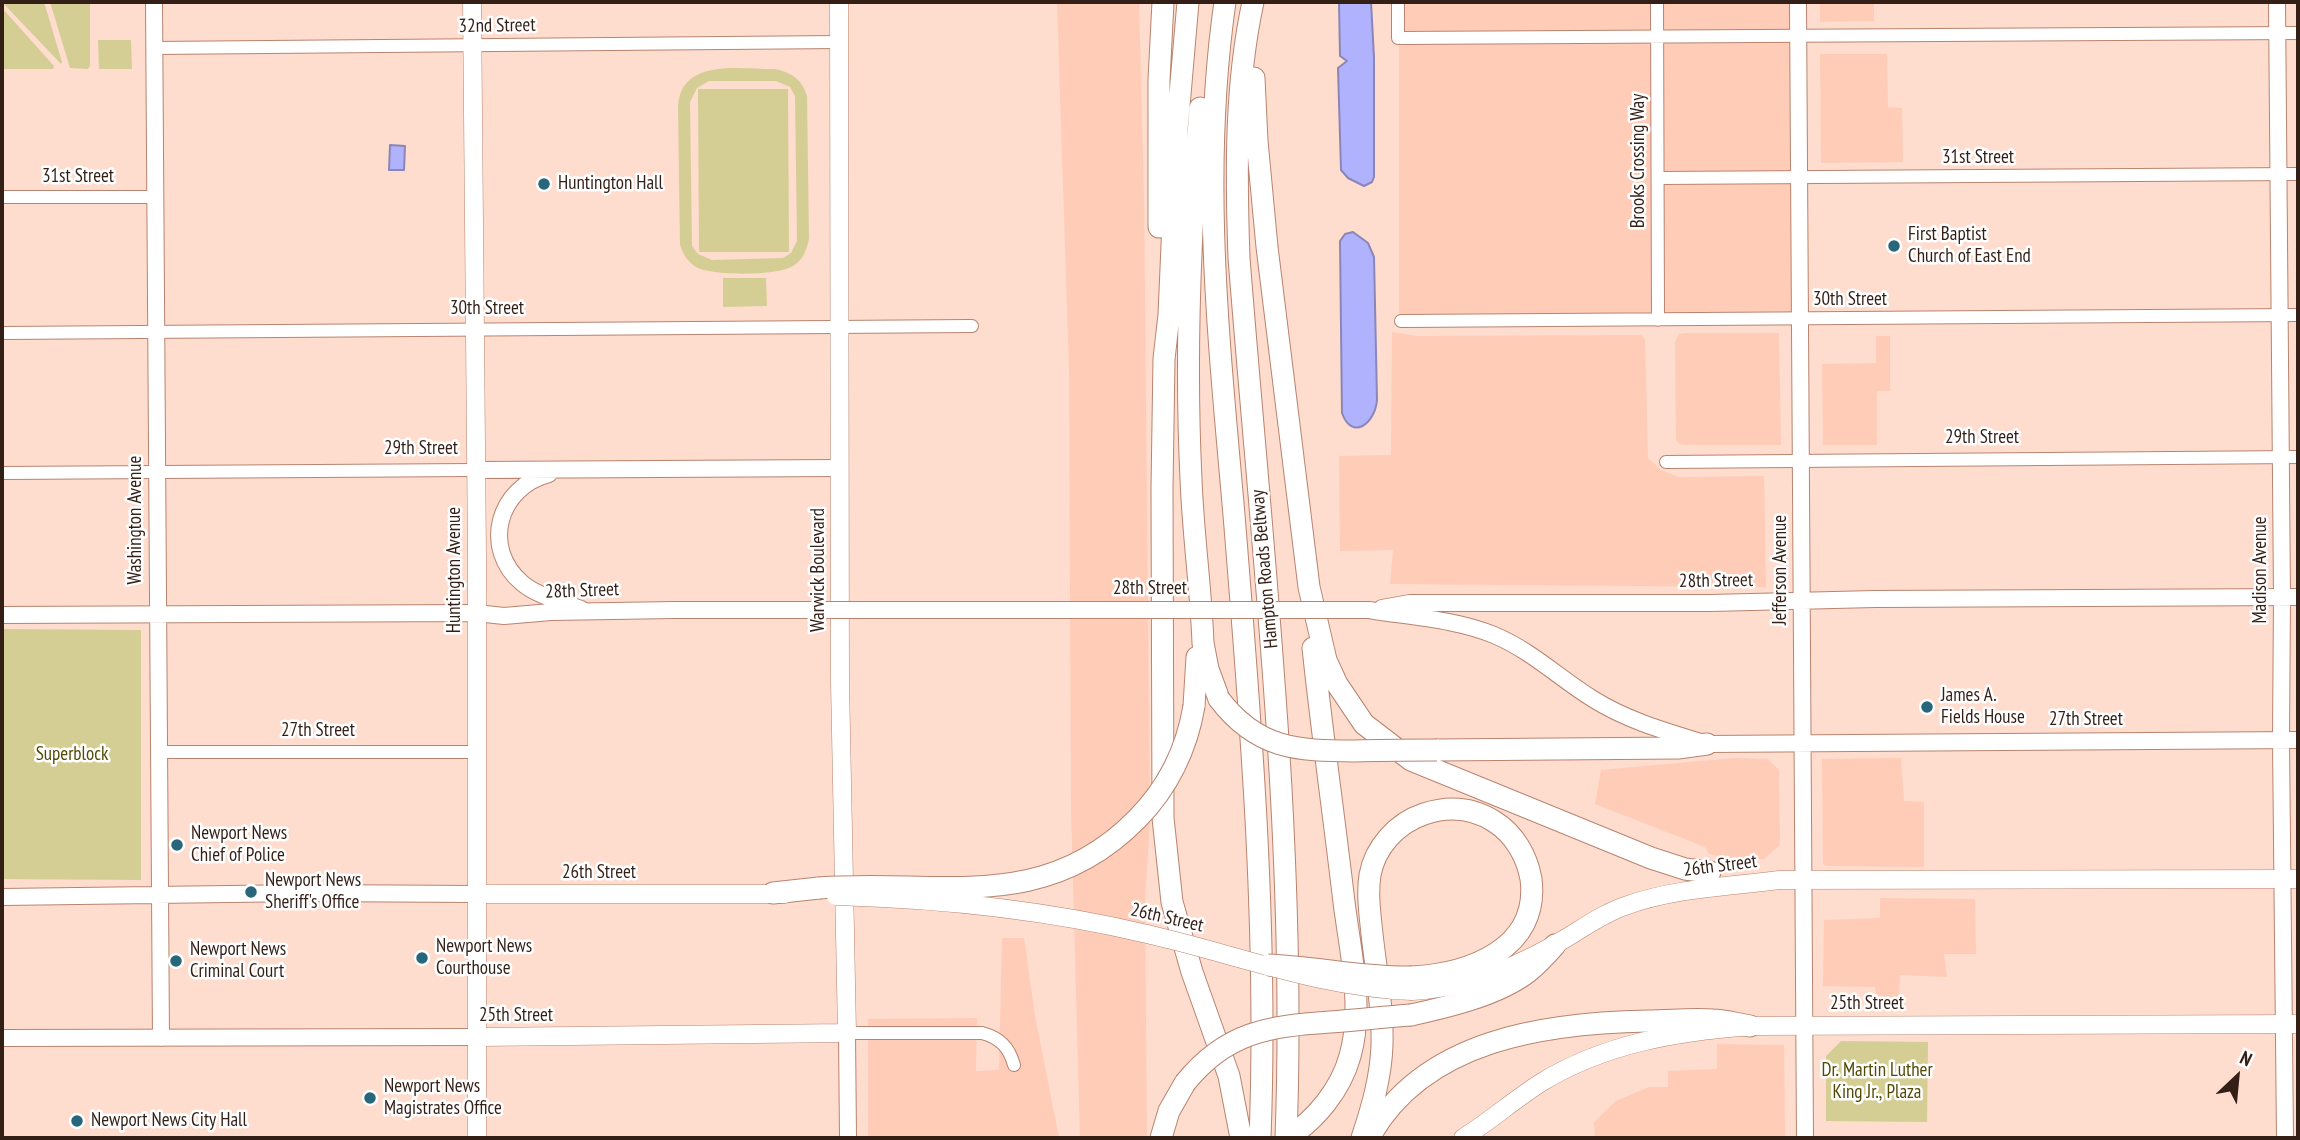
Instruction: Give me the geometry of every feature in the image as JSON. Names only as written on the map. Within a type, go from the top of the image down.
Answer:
[{"type":"highway","points":[[1163,2],[1158,80],[1160,308],[1164,359],[1162,754],[1166,866],[1180,935],[1225,1063],[1241,1138]]},
{"type":"highway","points":[[1164,359],[1169,314],[1177,129],[1188,2]]},
{"type":"highway","points":[[1212,2],[1196,157],[1189,334],[1191,480],[1198,588],[1205,655],[1219,699],[1248,729],[1275,744],[1314,751],[1678,748],[1707,744]]},
{"type":"highway","name":"Hampton Roads Beltway","points":[[1225,2],[1214,88],[1211,207],[1217,317],[1257,810],[1262,984],[1260,1138]]},
{"type":"highway","points":[[1255,2],[1254,67],[1260,183],[1309,587],[1315,663],[1355,1003],[1353,1043],[1345,1070],[1327,1101],[1306,1124],[1286,1138]]},
{"type":"highway","name":"Hampton Roads Beltway","points":[[1255,2],[1247,30],[1241,85],[1237,197],[1240,270],[1281,778],[1288,1004],[1286,1138]]},
{"type":"highway","points":[[1309,587],[1326,660],[1337,684],[1364,724],[1393,748],[1436,771],[1651,858],[1685,869],[1710,872]]},
{"type":"highway","points":[[773,893],[1000,886],[1037,880],[1069,868],[1115,839],[1154,800],[1179,756],[1190,726],[1197,680],[1198,588]]},
{"type":"highway","points":[[1268,965],[1305,967],[1355,976],[1412,984],[1485,961],[1502,951],[1515,938],[1528,913],[1531,878],[1521,851],[1504,829],[1480,814],[1451,808],[1414,818],[1386,840],[1370,872],[1369,900],[1380,1005],[1382,1046],[1378,1083],[1362,1138]]},
{"type":"highway","points":[[1161,1138],[1169,1111],[1185,1083],[1215,1052],[1231,1042],[1258,1031],[1303,1024],[1411,1015],[1463,1002],[1507,984],[1527,972],[1555,945]]},
{"type":"highway","points":[[1368,1138],[1389,1107],[1424,1076],[1470,1052],[1511,1037],[1544,1028],[1596,1023],[1711,1019],[1750,1026]]},
{"type":"main road","name":"Washington Avenue","points":[[154,2],[161,1038]]},
{"type":"main road","name":"Huntington Avenue","points":[[472,2],[477,1138]]},
{"type":"main road","name":"Warwick Boulevard","points":[[839,2],[840,682],[848,1138]]},
{"type":"main road","name":"Jefferson Avenue","points":[[1798,2],[1805,1138]]},
{"type":"main road","name":"Madison Avenue","points":[[2277,2],[2281,457],[2290,597],[2281,740],[2291,879],[2291,1024],[2285,1138]]},
{"type":"main road","name":"29th Street","points":[[475,470],[840,467]]},
{"type":"main road","points":[[568,469],[538,477],[517,490],[503,513],[499,540],[507,566],[524,585],[586,611]]},
{"type":"main road","name":"28th Street","points":[[2,615],[476,613],[504,617],[586,611],[674,610],[1369,610],[1410,603],[2290,597]]},
{"type":"main road","name":"27th Street","points":[[1369,610],[1451,622],[1493,635],[1532,655],[1590,698],[1612,710],[1640,723],[1707,744],[2298,740]]},
{"type":"main road","points":[[1710,872],[1779,880]]},
{"type":"main road","name":"26th Street","points":[[1412,984],[1445,987],[1488,975],[1555,945],[1604,916],[1640,902],[1685,890],[1779,880],[2291,879]]},
{"type":"main road","name":"26th Street","points":[[819,892],[944,902],[1055,916],[1154,935],[1268,965]]},
{"type":"main road","name":"26th Street","points":[[2,897],[773,893]]},
{"type":"main road","name":"25th Street","points":[[1463,1138],[1543,1082],[1603,1052],[1664,1036],[1750,1026],[2291,1024]]},
{"type":"main road","name":"25th Street","points":[[2,1038],[848,1033]]},
{"type":"street","points":[[1398,2],[1398,38],[2298,33]]},
{"type":"street","name":"Brooks Crossing Way","points":[[1657,2],[1658,320]]},
{"type":"street","name":"32nd Street","points":[[154,48],[839,42]]},
{"type":"street","name":"31st Street","points":[[1658,178],[2298,174]]},
{"type":"street","name":"31st Street","points":[[2,197],[155,197]]},
{"type":"street","name":"30th Street","points":[[1401,321],[2298,315]]},
{"type":"street","name":"30th Street","points":[[2,333],[972,326]]},
{"type":"street","name":"29th Street","points":[[1666,462],[2298,457]]},
{"type":"street","name":"29th Street","points":[[2,473],[475,470]]},
{"type":"street","name":"27th Street","points":[[159,752],[476,752]]},
{"type":"street","name":"25th Street","points":[[848,1033],[982,1033],[1001,1041],[1012,1055],[1014,1065]]},
{"type":"shaded area","points":[[1057,2],[1139,2],[1144,196],[1150,820],[1145,902],[1147,1138],[1080,1138],[1071,808],[1069,368]]},
{"type":"shaded area","points":[[1399,2],[1798,2],[1800,319],[1399,321]]},
{"type":"shaded area","points":[[1820,2],[1874,2],[1874,21],[1820,22]]},
{"type":"shaded area","points":[[1820,54],[1887,54],[1888,107],[1902,108],[1903,162],[1821,163]]},
{"type":"shaded area","points":[[1392,332],[1416,336],[1641,335],[1645,340],[1648,458],[1661,470],[1678,477],[1764,476],[1766,587],[1390,584],[1393,550],[1340,551],[1339,456],[1391,455]]},
{"type":"shaded area","points":[[1779,333],[1781,445],[1679,444],[1676,439],[1675,342],[1679,334]]},
{"type":"shaded area","points":[[1876,336],[1890,336],[1890,391],[1877,391],[1877,445],[1823,445],[1822,364],[1876,363]]},
{"type":"shaded area","points":[[1734,758],[1768,759],[1779,770],[1780,845],[1764,859],[1727,859],[1709,854],[1705,847],[1595,804],[1601,770]]},
{"type":"shaded area","points":[[1901,758],[1904,801],[1924,802],[1924,867],[1823,864],[1822,759]]},
{"type":"shaded area","points":[[1880,898],[1975,899],[1976,954],[1944,954],[1947,977],[1900,975],[1898,1009],[1894,1011],[1880,1011],[1877,1008],[1875,987],[1823,986],[1824,920],[1880,918]]},
{"type":"shaded area","points":[[1002,938],[1024,938],[1035,1016],[1059,1138],[868,1138],[868,1019],[977,1018],[976,1071],[999,1070]]},
{"type":"shaded area","points":[[1717,1044],[1784,1045],[1785,1138],[1595,1138],[1594,1122],[1616,1101],[1649,1087],[1668,1087],[1668,1071],[1717,1069]]},
{"type":"green space","points":[[44,2],[62,62],[61,64],[3,3]]},
{"type":"green space","points":[[50,2],[90,2],[88,69],[70,68]]},
{"type":"green space","points":[[2,8],[54,66],[53,69],[2,69]]},
{"type":"green space","points":[[98,40],[131,40],[132,69],[99,69]]},
{"type":"green space","points":[[729,68],[774,69],[791,74],[802,85],[807,96],[807,247],[793,266],[774,272],[744,274],[704,270],[690,262],[680,245],[678,106],[682,91],[689,80],[701,73]],"holes":[[[709,81],[776,81],[790,87],[795,96],[797,241],[791,253],[783,258],[712,260],[698,254],[692,246],[690,102],[697,88]]]},
{"type":"green space","points":[[698,89],[788,89],[789,252],[699,252]]},
{"type":"green space","points":[[723,278],[766,278],[767,306],[723,307]]},
{"type":"green space","name":"Superblock","points":[[2,629],[141,630],[141,880],[2,879]]},
{"type":"green space","name":"Dr. Martin Luther King Jr., Plaza","points":[[1841,1041],[1928,1042],[1927,1122],[1826,1121],[1826,1056]]},
{"type":"water","points":[[1339,2],[1371,2],[1374,177],[1372,182],[1364,186],[1348,178],[1341,170],[1338,68],[1347,61],[1340,56]]},
{"type":"water","points":[[390,145],[405,146],[404,170],[389,170]]},
{"type":"water","points":[[1353,232],[1368,243],[1374,257],[1377,400],[1368,422],[1357,428],[1346,421],[1342,413],[1340,241],[1345,234]]},
{"type":"place","name":"Huntington Hall","points":[[544,184]]},
{"type":"place","name":"First Baptist Church of East End","points":[[1894,246]]},
{"type":"place","name":"James A. Fields House","points":[[1927,707]]},
{"type":"place","name":"Newport News Chief of Police","points":[[177,845]]},
{"type":"place","name":"Newport News Sheriff's Office","points":[[251,892]]},
{"type":"place","name":"Newport News Courthouse","points":[[422,958]]},
{"type":"place","name":"Newport News Criminal Court","points":[[176,961]]},
{"type":"place","name":"Newport News Magistrates Office","points":[[370,1098]]},
{"type":"place","name":"Newport News City Hall","points":[[77,1121]]}]
